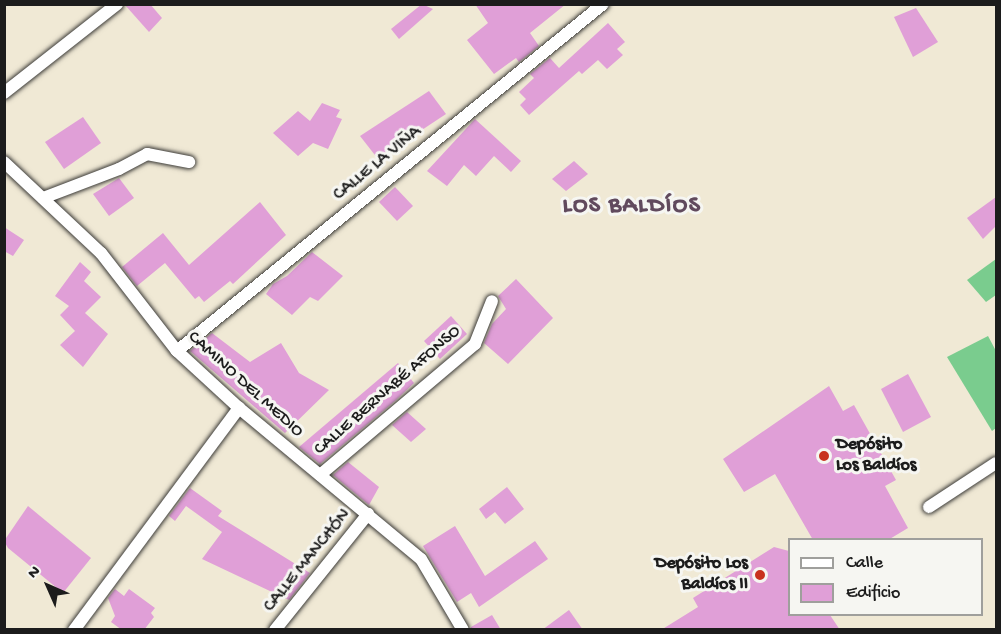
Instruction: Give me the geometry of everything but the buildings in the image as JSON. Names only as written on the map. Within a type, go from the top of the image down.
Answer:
[{"type":"street","points":[[4,93],[117,4]]},
{"type":"street","name":"CALLE LA VIÑA","points":[[177,351],[603,4]]},
{"type":"street","points":[[43,198],[119,169],[147,154],[189,162]]},
{"type":"street","name":"CAMINO DEL MEDIO","points":[[4,162],[101,253],[177,351],[239,408],[421,559],[463,630]]},
{"type":"street","name":"CALLE BERNABÉ AFONSO","points":[[320,475],[475,344],[492,301]]},
{"type":"street","points":[[74,630],[239,408]]},
{"type":"street","points":[[929,507],[996,463]]},
{"type":"street","name":"CALLE MANCHÓN","points":[[275,630],[368,514]]},
{"type":"green space","points":[[996,259],[996,295],[986,302],[967,280]]},
{"type":"green space","points":[[988,336],[996,351],[996,428],[992,431],[947,357]]},
{"type":"place","name":"Depósito Los Baldíos","points":[[824,456]]},
{"type":"place","name":"Depósito Los Baldíos II","points":[[760,575]]},
{"type":"district","name":"LOS BALDÍOS","points":[[632,207]]}]
